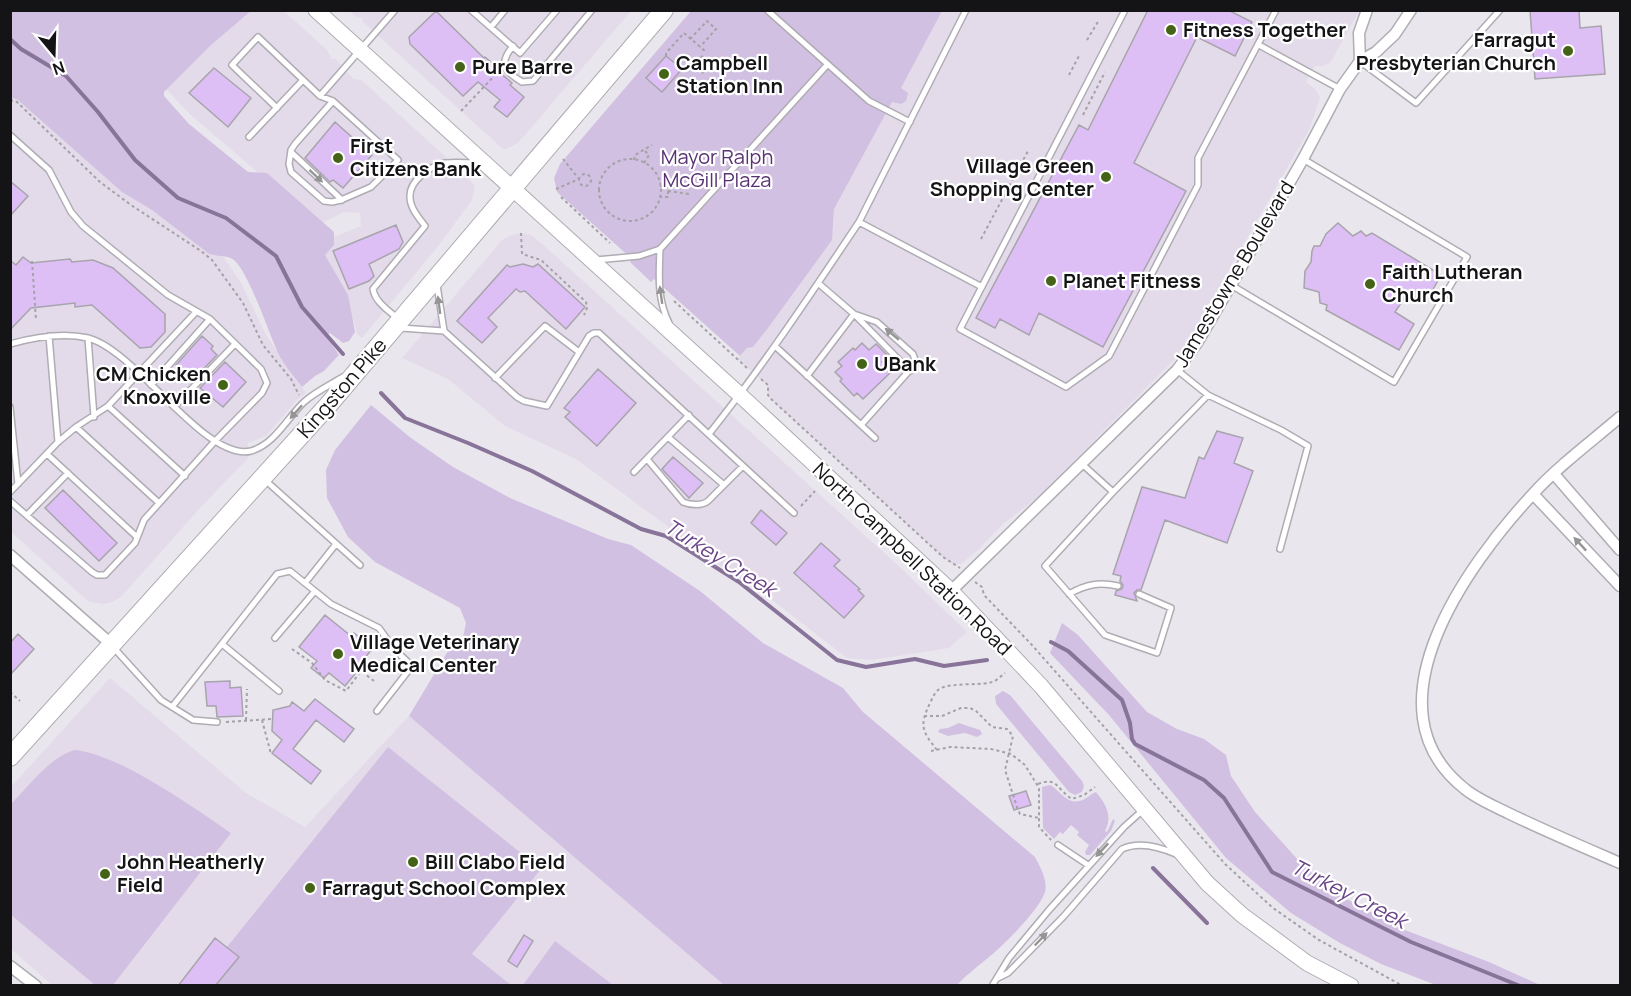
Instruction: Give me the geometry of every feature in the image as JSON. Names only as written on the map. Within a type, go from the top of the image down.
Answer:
[{"type":"main road","name":"North Campbell Station Road","points":[[316,10],[740,395],[951,591],[1041,686],[1207,883],[1242,915],[1307,963],[1351,986]]},
{"type":"main road","name":"Kingston Pike","points":[[10,757],[361,367],[664,10]]},
{"type":"street","points":[[1360,61],[1359,33],[1367,10]]},
{"type":"street","name":"Jamestowne Boulevard","points":[[951,591],[1177,370],[1197,343],[1232,285],[1340,89],[1360,61],[1387,43],[1411,10]]},
{"type":"street","points":[[1620,417],[1533,494],[1498,535],[1457,592],[1438,630],[1425,676],[1422,717],[1427,740],[1444,768],[1465,789],[1547,832],[1620,863]]},
{"type":"street","points":[[1554,474],[1620,549]]},
{"type":"street","points":[[1533,494],[1620,586]]},
{"type":"street","points":[[10,555],[111,644]]},
{"type":"street","points":[[10,966],[36,986]]},
{"type":"lane","points":[[320,96],[395,10]]},
{"type":"lane","points":[[471,10],[520,53],[557,10]]},
{"type":"lane","points":[[491,27],[505,10]]},
{"type":"lane","points":[[513,46],[505,55],[504,66],[508,72],[522,82],[533,81],[592,10]]},
{"type":"lane","points":[[767,10],[869,101],[910,122]]},
{"type":"lane","points":[[709,434],[756,373],[859,222],[966,10]]},
{"type":"lane","points":[[1125,10],[960,329],[1066,387],[1109,356],[1198,185],[1198,158],[1276,10]]},
{"type":"lane","points":[[1360,61],[1416,103],[1500,10]]},
{"type":"lane","points":[[277,108],[232,65],[258,37],[320,96],[333,101],[398,160],[371,187],[332,202],[324,201],[291,172],[289,164],[295,144],[333,101]]},
{"type":"lane","points":[[1259,45],[1340,89]]},
{"type":"lane","points":[[590,260],[639,256],[660,249],[827,65]]},
{"type":"lane","points":[[249,137],[303,80]]},
{"type":"lane","points":[[10,135],[49,170],[70,212],[83,226],[168,295],[210,320],[261,369],[267,383],[262,393],[144,520],[135,543],[108,573],[97,575],[10,501]]},
{"type":"lane","points":[[291,152],[342,200]]},
{"type":"lane","points":[[1232,285],[1394,382],[1467,257],[1303,159]]},
{"type":"lane","points":[[483,163],[444,163],[423,173],[411,187],[410,198],[413,208],[425,226],[373,289],[378,301],[398,324],[444,331],[516,397],[548,406],[590,336],[599,333],[794,513]]},
{"type":"lane","points":[[859,222],[982,287]]},
{"type":"lane","points":[[660,249],[658,275],[661,302],[677,339]]},
{"type":"lane","points":[[436,279],[444,331]]},
{"type":"lane","points":[[818,282],[854,314],[910,371]]},
{"type":"lane","points":[[10,492],[58,442],[108,406],[195,313]]},
{"type":"lane","points":[[854,314],[878,322],[913,354],[916,363],[861,425]]},
{"type":"lane","points":[[807,376],[854,314]]},
{"type":"lane","points":[[151,385],[210,320]]},
{"type":"lane","points":[[495,378],[545,326],[579,352]]},
{"type":"lane","points":[[10,344],[49,336],[88,338],[105,346],[139,372],[174,407],[215,441],[238,451],[248,452],[262,447],[305,402],[361,367]]},
{"type":"lane","points":[[49,336],[58,442]]},
{"type":"lane","points":[[88,338],[94,417]]},
{"type":"lane","points":[[174,407],[235,344]]},
{"type":"lane","points":[[775,346],[875,438]]},
{"type":"lane","points":[[1177,370],[1208,395],[1281,430],[1308,446],[1280,549]]},
{"type":"lane","points":[[1139,594],[1171,608],[1157,653],[1106,635],[1045,566],[1113,492],[1208,395]]},
{"type":"lane","points":[[108,406],[185,476]]},
{"type":"lane","points":[[10,407],[18,484]]},
{"type":"lane","points":[[634,472],[689,415]]},
{"type":"lane","points":[[76,427],[159,504]]},
{"type":"lane","points":[[668,437],[724,485]]},
{"type":"lane","points":[[47,454],[137,537]]},
{"type":"lane","points":[[647,459],[683,502],[688,504],[705,504],[743,466]]},
{"type":"lane","points":[[1082,464],[1113,492]]},
{"type":"lane","points":[[27,515],[68,473]]},
{"type":"lane","points":[[262,478],[360,565]]},
{"type":"lane","points":[[305,583],[336,544]]},
{"type":"lane","points":[[172,707],[277,574],[290,571],[331,604],[379,628],[394,650],[411,666],[377,711]]},
{"type":"lane","points":[[1069,594],[1083,586],[1101,582],[1118,586]]},
{"type":"lane","points":[[275,638],[315,591]]},
{"type":"lane","points":[[111,644],[151,690],[172,707],[193,720],[217,722]]},
{"type":"lane","points":[[222,644],[279,691]]},
{"type":"lane","points":[[992,986],[1009,958],[1088,865],[1124,827],[1144,810]]},
{"type":"lane","points":[[1058,845],[1088,865]]},
{"type":"lane","points":[[998,978],[1008,973],[1044,936],[1122,849],[1128,846],[1153,846],[1187,860]]},
{"type":"path","points":[[1088,40],[1099,20]]},
{"type":"path","points":[[690,39],[707,21],[716,29],[700,47]]},
{"type":"path","points":[[666,56],[666,53],[684,33],[705,51]]},
{"type":"path","points":[[1069,75],[1080,54]]},
{"type":"path","points":[[462,111],[504,66]]},
{"type":"path","points":[[10,100],[17,102],[100,182],[131,205],[194,245],[212,260],[243,303],[263,345],[291,379],[300,398]]},
{"type":"path","points":[[634,160],[635,155],[652,145]]},
{"type":"path","points":[[644,150],[649,155],[644,163]]},
{"type":"path","points":[[981,239],[1028,151]]},
{"type":"path","points":[[563,159],[579,179],[580,184],[588,186],[592,182]]},
{"type":"path","points":[[625,160],[644,163],[655,172],[660,186],[657,206],[642,219],[623,221],[614,217],[601,203],[599,183],[608,168],[625,160]]},
{"type":"path","points":[[556,189],[579,179],[582,175],[588,174],[592,182]]},
{"type":"path","points":[[592,182],[599,183]]},
{"type":"path","points":[[660,186],[668,187],[668,197],[660,197]]},
{"type":"path","points":[[668,191],[689,194]]},
{"type":"path","points":[[561,197],[610,243]]},
{"type":"path","points":[[521,233],[522,254],[541,260],[586,302],[587,308],[584,315]]},
{"type":"path","points":[[32,261],[36,320]]},
{"type":"path","points":[[674,302],[745,366],[756,373],[764,384],[768,385],[770,398],[828,453],[943,557],[957,565],[982,587],[984,595],[1031,644],[1225,864],[1273,908],[1319,940],[1403,986]]},
{"type":"path","points":[[802,506],[815,491]]},
{"type":"path","points":[[292,649],[312,663],[325,680],[346,691],[361,671],[374,681]]},
{"type":"path","points":[[938,750],[924,733],[922,724],[935,692],[942,687],[996,681],[1005,672]]},
{"type":"path","points":[[246,721],[247,689]]},
{"type":"path","points":[[10,692],[20,701]]},
{"type":"path","points":[[924,716],[942,716],[961,708],[970,708],[992,727],[1007,729],[1011,732],[1013,736],[1005,770],[1020,814],[1039,818]]},
{"type":"path","points":[[217,722],[272,719]]},
{"type":"path","points":[[262,720],[271,754]]},
{"type":"path","points":[[931,751],[950,747],[991,749],[1008,753],[1025,765],[1039,788],[1041,830],[1058,845]]},
{"type":"path","points":[[1038,784],[1047,780],[1054,782],[1072,799],[1084,795],[1095,787]]},
{"type":"shaded area","points":[[249,11],[284,11],[327,50],[332,59],[336,59],[353,79],[361,80],[369,87],[475,186],[472,200],[439,245],[362,338],[357,334],[354,322],[338,308],[325,268],[324,241],[361,226],[360,213],[344,212],[314,227],[283,194],[191,115],[164,87],[210,32],[245,17]]},
{"type":"shaded area","points":[[349,11],[631,11],[518,143],[503,149],[363,22],[362,18],[356,17]]},
{"type":"shaded area","name":"Village Green Shopping Center","points":[[781,11],[1359,11],[1330,63],[1315,66],[1306,82],[1316,90],[1320,98],[1309,130],[1187,343],[1175,359],[1038,497],[1003,524],[961,564],[953,564],[943,557],[770,398],[767,385],[738,359],[776,311],[833,229],[834,209],[892,102]]},
{"type":"shaded area","points":[[11,91],[223,256],[241,283],[266,335],[306,393],[297,400],[266,436],[248,443],[248,458],[121,597],[104,604],[89,602],[11,532]]},
{"type":"shaded area","points":[[521,233],[531,235],[540,242],[902,569],[967,632],[949,648],[872,660],[847,658],[754,586],[702,555],[674,531],[576,459],[505,426],[448,379],[402,358],[502,240]]},
{"type":"shaded area","name":"Farragut School Complex","points":[[110,678],[246,793],[305,827],[409,716],[724,985],[52,985],[11,949],[10,788]]},
{"type":"green space","points":[[10,11],[251,11],[212,44],[164,92],[164,96],[189,124],[248,172],[267,173],[334,232],[334,245],[325,255],[348,295],[355,332],[349,341],[343,343],[330,333],[326,336],[339,355],[324,371],[302,387],[278,353],[252,289],[234,260],[208,253],[152,210],[122,192],[18,100],[11,97]]},
{"type":"green space","name":"Mayor Ralph McGill Plaza","points":[[691,11],[942,11],[901,88],[908,93],[906,101],[901,104],[892,102],[834,209],[832,240],[753,347],[747,348],[740,356],[654,279],[651,282],[630,262],[632,259],[557,192],[554,178],[560,164]]},
{"type":"green space","points":[[371,405],[411,438],[453,467],[510,498],[608,539],[631,545],[700,591],[763,643],[843,688],[863,712],[1035,857],[1046,887],[1036,908],[1003,945],[957,985],[724,985],[409,716],[448,651],[463,637],[466,623],[460,608],[375,562],[348,537],[327,498],[326,470],[335,450]]},
{"type":"green space","points":[[1062,623],[1078,635],[1147,712],[1177,729],[1204,739],[1226,755],[1231,776],[1255,812],[1299,861],[1330,890],[1405,930],[1489,962],[1540,985],[1436,985],[1381,964],[1340,943],[1291,913],[1226,858],[1109,715],[1050,653]]},
{"type":"green space","points":[[1003,691],[1010,695],[1082,781],[1084,786],[1082,792],[1075,795],[1069,792],[996,704],[995,696]]},
{"type":"green space","points":[[959,723],[980,730],[982,734],[977,737],[965,733],[948,736],[938,732],[940,729]]},
{"type":"green space","name":"Bill Clabo Field","points":[[388,747],[541,869],[472,954],[511,985],[178,986],[215,938],[227,947]]},
{"type":"green space","name":"John Heatherly Field","points":[[74,750],[92,753],[133,771],[231,833],[113,985],[95,985],[11,915],[11,804],[56,759]]},
{"type":"green space","points":[[1050,785],[1067,799],[1074,801],[1084,799],[1096,792],[1107,810],[1108,820],[1105,831],[1107,832],[1113,819],[1115,821],[1111,831],[1090,855],[1086,855],[1085,852],[1089,845],[1077,835],[1079,832],[1071,825],[1063,834],[1060,832],[1054,839],[1043,828],[1042,787]]},
{"type":"green space","points":[[555,941],[613,985],[523,985]]},
{"type":"building","name":"Village Green Shopping Center","points":[[1148,10],[1228,10],[1252,22],[1235,56],[1197,37],[1134,163],[1186,191],[1103,347],[1039,313],[1029,335],[1000,319],[995,328],[976,318],[1079,125],[1088,130]]},
{"type":"building","name":"Farragut Presbyterian Church","points":[[1530,10],[1579,10],[1580,28],[1601,26],[1605,74],[1535,79]]},
{"type":"building","points":[[436,11],[493,64],[492,66],[524,97],[507,117],[494,107],[500,100],[478,82],[463,96],[410,44],[409,37]]},
{"type":"building","name":"Campbell Station Inn","points":[[666,56],[682,69],[662,92],[646,78]]},
{"type":"building","points":[[702,56],[711,64],[703,73],[694,65]]},
{"type":"building","points":[[214,68],[251,98],[228,127],[189,93]]},
{"type":"building","name":"First Citizens Bank","points":[[335,122],[372,155],[343,188],[333,180],[330,182],[305,158]]},
{"type":"building","points":[[10,181],[28,196],[10,216]]},
{"type":"building","name":"Faith Lutheran Church","points":[[1338,223],[1353,236],[1361,231],[1366,236],[1372,233],[1441,275],[1426,302],[1408,293],[1395,312],[1414,324],[1399,350],[1326,310],[1327,305],[1320,303],[1319,292],[1304,288],[1305,271],[1311,262],[1314,246],[1320,246],[1326,234]]},
{"type":"building","points":[[396,225],[403,242],[399,249],[369,264],[374,276],[369,281],[349,289],[333,251]]},
{"type":"building","points":[[23,257],[31,263],[70,259],[72,262],[93,260],[113,268],[165,314],[165,332],[151,347],[140,348],[92,305],[75,307],[75,303],[31,308],[10,330],[10,260],[16,265]]},
{"type":"building","points":[[523,264],[533,267],[538,264],[585,307],[566,329],[525,291],[520,292],[516,289],[488,318],[497,327],[482,343],[457,321],[507,265],[510,267]]},
{"type":"building","points":[[202,336],[213,346],[211,349],[217,355],[193,380],[176,365]]},
{"type":"building","name":"UBank","points":[[862,343],[869,350],[876,344],[888,356],[882,362],[892,371],[863,399],[857,393],[854,396],[835,372],[842,366],[838,362]]},
{"type":"building","name":"CM Chicken Knoxville","points":[[225,362],[246,382],[223,407],[200,388]]},
{"type":"building","points":[[598,369],[636,403],[597,446],[565,417],[570,412],[564,408]]},
{"type":"building","points":[[1217,431],[1243,438],[1234,463],[1253,471],[1227,543],[1165,520],[1141,590],[1134,593],[1137,601],[1115,595],[1123,585],[1120,581],[1121,576],[1113,574],[1142,487],[1185,498],[1199,457],[1204,459]]},
{"type":"building","points":[[673,457],[703,483],[689,498],[662,469]]},
{"type":"building","points":[[63,490],[117,543],[99,561],[45,508]]},
{"type":"building","points":[[761,510],[787,533],[776,545],[751,523]]},
{"type":"building","points":[[821,543],[840,560],[834,566],[860,589],[858,590],[864,596],[844,618],[794,573]]},
{"type":"building","name":"Village Veterinary Medical Center","points":[[325,615],[351,636],[354,633],[373,648],[363,660],[365,662],[345,686],[329,673],[324,678],[311,668],[317,661],[299,647]]},
{"type":"building","points":[[18,634],[34,649],[10,675],[10,643]]},
{"type":"building","points":[[230,681],[230,688],[241,687],[243,716],[217,717],[216,706],[207,706],[205,682]]},
{"type":"building","points":[[315,699],[354,729],[344,742],[316,720],[293,749],[321,771],[311,784],[272,753],[282,740],[272,731],[273,710],[290,706],[292,702],[304,711]]},
{"type":"building","points":[[1026,791],[1031,805],[1014,810],[1009,796]]},
{"type":"building","points":[[524,935],[533,941],[517,967],[508,961]]},
{"type":"building","points":[[215,938],[239,957],[215,986],[178,986]]},
{"type":"waterway","name":"Turkey Creek","points":[[10,39],[21,49],[66,76],[98,112],[135,160],[178,198],[226,218],[276,256],[302,307],[343,354]]},
{"type":"waterway","name":"Turkey Creek","points":[[381,393],[405,418],[532,471],[641,529],[666,536],[739,582],[837,660],[866,667],[915,659],[944,666],[987,660]]},
{"type":"waterway","name":"Turkey Creek","points":[[1051,642],[1068,651],[1122,700],[1135,744],[1204,780],[1224,798],[1272,872],[1411,942],[1520,986]]},
{"type":"waterway","points":[[1153,868],[1207,923]]},
{"type":"place","name":"Fitness Together","points":[[1171,30]]},
{"type":"place","name":"Farragut Presbyterian Church","points":[[1568,51]]},
{"type":"place","name":"Pure Barre","points":[[460,67]]},
{"type":"place","name":"Campbell Station Inn","points":[[664,74]]},
{"type":"place","name":"First Citizens Bank","points":[[338,158]]},
{"type":"place","name":"Village Green Shopping Center","points":[[1106,177]]},
{"type":"place","name":"Planet Fitness","points":[[1051,281]]},
{"type":"place","name":"Faith Lutheran Church","points":[[1370,284]]},
{"type":"place","name":"UBank","points":[[862,364]]},
{"type":"place","name":"CM Chicken Knoxville","points":[[223,385]]},
{"type":"place","name":"Village Veterinary Medical Center","points":[[338,654]]},
{"type":"place","name":"Bill Clabo Field","points":[[413,862]]},
{"type":"place","name":"John Heatherly Field","points":[[105,874]]},
{"type":"place","name":"Farragut School Complex","points":[[310,888]]}]
